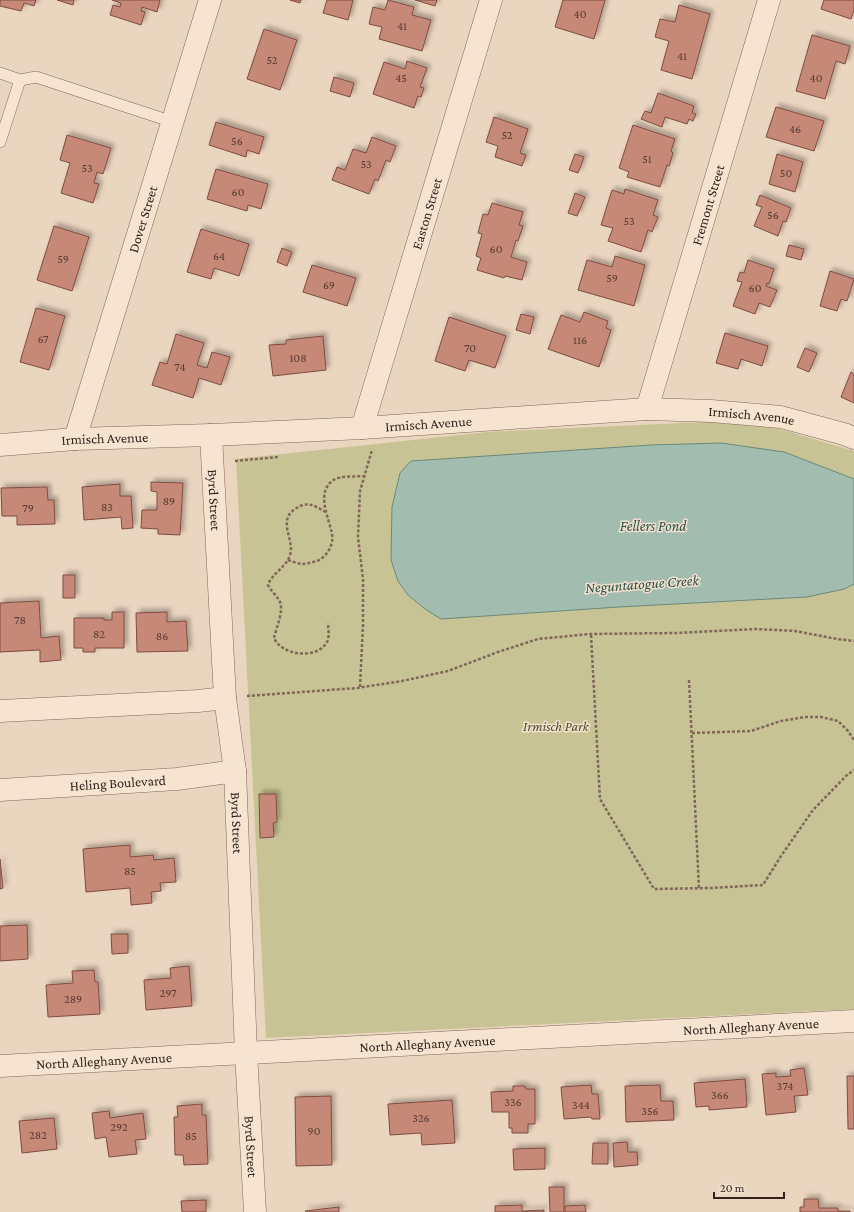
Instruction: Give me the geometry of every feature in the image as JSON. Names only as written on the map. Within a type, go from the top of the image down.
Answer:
[{"type":"street","name":"Dover Street","points":[[76,440],[210,0]]},
{"type":"street","name":"Easton Street","points":[[362,428],[491,0]]},
{"type":"street","name":"Fremont Street","points":[[647,409],[769,0]]},
{"type":"street","name":"Irmisch Avenue","points":[[0,445],[76,440],[362,428],[647,409],[711,411],[781,417],[854,438]]},
{"type":"street","name":"Byrd Street","points":[[211,435],[225,698],[235,771],[246,1053],[255,1212]]},
{"type":"street","points":[[0,711],[198,701],[225,698]]},
{"type":"street","name":"Heling Boulevard","points":[[0,790],[177,779],[235,771]]},
{"type":"street","name":"North Alleghany Avenue","points":[[0,1066],[854,1021]]},
{"type":"lane","points":[[0,73],[20,80],[36,77],[173,122]]},
{"type":"lane","points":[[0,142],[20,80]]},
{"type":"path","points":[[360,687],[363,625],[363,579],[358,537],[360,491],[373,448]]},
{"type":"path","points":[[288,560],[304,565],[321,559],[329,551],[333,536],[324,501],[326,488],[332,481],[342,477],[365,476]]},
{"type":"path","points":[[326,512],[308,504],[301,505],[292,511],[288,519],[287,527],[288,537],[291,543],[290,555],[286,564],[270,579],[268,585],[271,591],[279,599],[282,606],[274,638],[279,645],[288,651],[298,654],[318,650],[327,642],[329,635],[328,624]]},
{"type":"path","points":[[225,698],[360,687],[402,681],[448,671],[538,639],[591,634],[675,633],[756,629],[795,632],[837,640],[854,641]]},
{"type":"path","points":[[591,634],[600,798],[654,889],[764,885],[781,856],[813,810],[847,775],[854,770]]},
{"type":"path","points":[[689,680],[698,888]]},
{"type":"path","points":[[692,733],[751,731],[781,721],[804,717],[821,717],[838,721],[848,731],[854,740]]},
{"type":"green space","name":"Irmisch Park","points":[[749,420],[854,451],[854,1009],[266,1038],[236,459],[488,432]]},
{"type":"water","name":"Fellers Pond","points":[[721,443],[784,452],[854,479],[854,584],[844,589],[807,597],[619,607],[441,619],[425,609],[408,595],[398,581],[391,560],[392,507],[400,473],[411,461],[651,445]]},
{"type":"building","points":[[0,0],[36,0],[34,6],[24,3],[21,11],[0,6]]},
{"type":"building","points":[[57,0],[74,0],[73,5]]},
{"type":"building","points":[[112,0],[160,0],[157,12],[142,7],[141,11],[145,12],[141,25],[110,15],[113,5],[120,7],[121,3]]},
{"type":"building","points":[[290,0],[301,0],[300,3]]},
{"type":"building","points":[[327,0],[353,0],[348,20],[323,13]]},
{"type":"building","points":[[388,0],[414,7],[412,15],[431,20],[422,51],[379,39],[382,27],[369,24],[373,7],[385,10]]},
{"type":"building","points":[[415,0],[437,0],[435,6]]},
{"type":"building","points":[[563,0],[605,0],[594,39],[555,27]]},
{"type":"building","points":[[824,0],[854,0],[854,10],[851,19],[821,9]]},
{"type":"building","points":[[679,5],[710,14],[692,79],[661,70],[669,41],[655,37],[660,19],[675,22]]},
{"type":"building","points":[[264,29],[297,40],[280,90],[247,79]]},
{"type":"building","points":[[812,35],[850,46],[845,64],[836,61],[825,99],[796,91]]},
{"type":"building","points":[[407,61],[427,68],[420,87],[424,88],[421,97],[418,96],[414,108],[373,94],[384,62],[405,69]]},
{"type":"building","points":[[334,77],[354,83],[350,97],[330,91]]},
{"type":"building","points":[[658,93],[694,106],[692,113],[696,114],[693,121],[689,119],[687,124],[665,117],[662,127],[641,119],[645,111],[651,113]]},
{"type":"building","points":[[776,107],[824,121],[814,151],[766,137]]},
{"type":"building","points":[[494,117],[528,129],[520,153],[526,155],[522,166],[495,157],[498,146],[486,142]]},
{"type":"building","points":[[216,122],[264,137],[259,154],[247,150],[246,157],[209,145]]},
{"type":"building","points":[[633,125],[675,139],[671,151],[673,153],[669,166],[667,165],[660,187],[627,177],[629,172],[619,168]]},
{"type":"building","points":[[67,135],[111,148],[103,174],[97,172],[94,183],[99,184],[93,203],[61,193],[70,163],[60,160]]},
{"type":"building","points":[[372,137],[396,146],[390,162],[386,160],[378,181],[375,179],[369,194],[332,180],[337,167],[345,170],[353,149],[366,153]]},
{"type":"building","points":[[575,154],[584,157],[578,173],[569,170]]},
{"type":"building","points":[[777,154],[803,162],[795,192],[769,184]]},
{"type":"building","points":[[216,169],[268,184],[261,209],[248,205],[247,211],[207,199]]},
{"type":"building","points":[[625,189],[658,200],[653,215],[658,217],[652,232],[648,230],[641,252],[608,241],[613,228],[601,225],[612,190],[624,194]]},
{"type":"building","points":[[575,193],[585,197],[577,216],[568,213]]},
{"type":"building","points":[[760,195],[791,208],[786,222],[783,221],[778,236],[754,226],[762,207],[756,205]]},
{"type":"building","points":[[492,203],[523,212],[519,225],[523,226],[518,241],[516,240],[511,257],[527,262],[522,280],[505,276],[504,278],[477,270],[481,258],[476,256],[482,234],[478,233],[483,214],[488,215]]},
{"type":"building","points":[[54,226],[89,237],[72,291],[37,280]]},
{"type":"building","points":[[201,229],[249,244],[239,276],[214,268],[211,279],[187,272]]},
{"type":"building","points":[[789,245],[804,249],[801,260],[786,256]]},
{"type":"building","points":[[282,248],[292,252],[287,266],[277,262]]},
{"type":"building","points":[[615,256],[645,265],[634,306],[578,290],[587,260],[612,267]]},
{"type":"building","points":[[748,260],[774,269],[769,284],[767,283],[766,286],[777,290],[770,307],[759,303],[755,314],[733,306],[742,282],[737,281],[740,272],[744,273]]},
{"type":"building","points":[[312,265],[356,278],[347,306],[303,292]]},
{"type":"building","points":[[830,271],[854,279],[847,301],[841,299],[837,311],[820,306]]},
{"type":"building","points":[[36,308],[65,316],[49,370],[20,362]]},
{"type":"building","points":[[584,312],[608,321],[606,328],[611,330],[599,367],[548,349],[561,315],[580,322]]},
{"type":"building","points":[[521,314],[534,317],[530,334],[516,330]]},
{"type":"building","points":[[449,317],[506,336],[495,368],[469,360],[465,371],[435,361]]},
{"type":"building","points":[[725,333],[768,346],[762,366],[741,359],[738,369],[716,363]]},
{"type":"building","points":[[176,334],[204,343],[197,365],[207,368],[212,352],[230,357],[221,385],[199,378],[193,398],[152,385],[160,362],[167,364]]},
{"type":"building","points":[[323,336],[326,370],[273,376],[269,345],[286,344],[286,340]]},
{"type":"building","points":[[805,348],[817,353],[809,372],[797,367]]},
{"type":"building","points":[[851,372],[854,374],[854,403],[841,397]]},
{"type":"building","points":[[151,482],[183,483],[180,535],[158,534],[158,529],[141,528],[142,510],[157,510],[157,492],[151,491]]},
{"type":"building","points":[[120,484],[120,496],[131,496],[133,528],[122,529],[121,517],[84,520],[82,487]]},
{"type":"building","points":[[47,487],[48,500],[54,500],[55,524],[17,525],[17,516],[2,516],[1,488]]},
{"type":"building","points":[[63,575],[75,575],[75,598],[63,598]]},
{"type":"building","points":[[39,601],[41,638],[59,636],[61,660],[40,662],[40,650],[0,652],[0,603]]},
{"type":"building","points":[[112,612],[124,612],[124,648],[95,648],[95,652],[83,652],[83,648],[74,648],[74,618],[104,618],[104,620],[112,620]]},
{"type":"building","points":[[167,612],[167,622],[186,621],[188,651],[137,652],[136,613]]},
{"type":"building","points":[[259,794],[276,794],[277,822],[273,823],[274,837],[260,838]]},
{"type":"building","points":[[130,845],[130,857],[153,855],[154,860],[174,858],[176,882],[160,883],[161,891],[151,892],[152,903],[131,905],[130,888],[86,892],[83,849]]},
{"type":"building","points":[[0,859],[3,888],[0,889]]},
{"type":"building","points":[[27,925],[28,959],[0,961],[0,926]]},
{"type":"building","points":[[111,934],[128,934],[128,953],[112,954]]},
{"type":"building","points":[[189,966],[192,1006],[146,1010],[144,980],[171,978],[170,968]]},
{"type":"building","points":[[94,970],[95,982],[98,982],[100,1014],[48,1017],[46,985],[73,983],[72,971]]},
{"type":"building","points":[[804,1068],[808,1095],[794,1096],[796,1112],[766,1115],[762,1074],[776,1073],[776,1077],[791,1076],[790,1070]]},
{"type":"building","points":[[847,1076],[854,1076],[854,1129],[848,1129]]},
{"type":"building","points":[[745,1079],[747,1107],[709,1110],[709,1106],[696,1107],[694,1083]]},
{"type":"building","points":[[591,1085],[592,1094],[598,1094],[600,1119],[592,1119],[591,1117],[564,1119],[561,1087]]},
{"type":"building","points":[[660,1085],[661,1101],[673,1101],[674,1120],[626,1122],[625,1086]]},
{"type":"building","points":[[513,1086],[525,1086],[526,1089],[535,1089],[535,1124],[528,1124],[528,1133],[512,1133],[512,1128],[509,1128],[509,1112],[492,1112],[491,1092],[513,1091]]},
{"type":"building","points":[[331,1096],[332,1165],[296,1166],[295,1097]]},
{"type":"building","points":[[452,1100],[455,1143],[422,1145],[421,1133],[390,1135],[388,1104]]},
{"type":"building","points":[[202,1104],[202,1115],[206,1115],[208,1164],[184,1165],[183,1155],[175,1155],[174,1117],[178,1117],[177,1106]]},
{"type":"building","points":[[109,1111],[110,1118],[143,1113],[146,1139],[135,1140],[137,1154],[109,1157],[106,1137],[95,1139],[92,1113]]},
{"type":"building","points":[[54,1118],[57,1149],[22,1153],[19,1121]]},
{"type":"building","points":[[627,1142],[628,1152],[637,1152],[638,1165],[614,1167],[613,1143]]},
{"type":"building","points":[[593,1143],[608,1143],[608,1164],[592,1164]]},
{"type":"building","points":[[545,1148],[545,1169],[514,1170],[513,1149]]},
{"type":"building","points":[[549,1187],[564,1187],[564,1212],[550,1212]]},
{"type":"building","points":[[804,1199],[818,1199],[819,1208],[838,1208],[838,1211],[850,1212],[800,1212],[800,1207],[804,1207]]},
{"type":"building","points":[[206,1200],[206,1212],[182,1212],[181,1201]]},
{"type":"building","points":[[522,1205],[522,1211],[544,1210],[544,1212],[495,1212],[495,1206]]},
{"type":"building","points":[[585,1205],[586,1212],[565,1212],[565,1206]]},
{"type":"building","points":[[339,1207],[339,1212],[305,1211]]},
{"type":"water label","name":"Neguntatogue Creek","points":[[642,584]]}]
